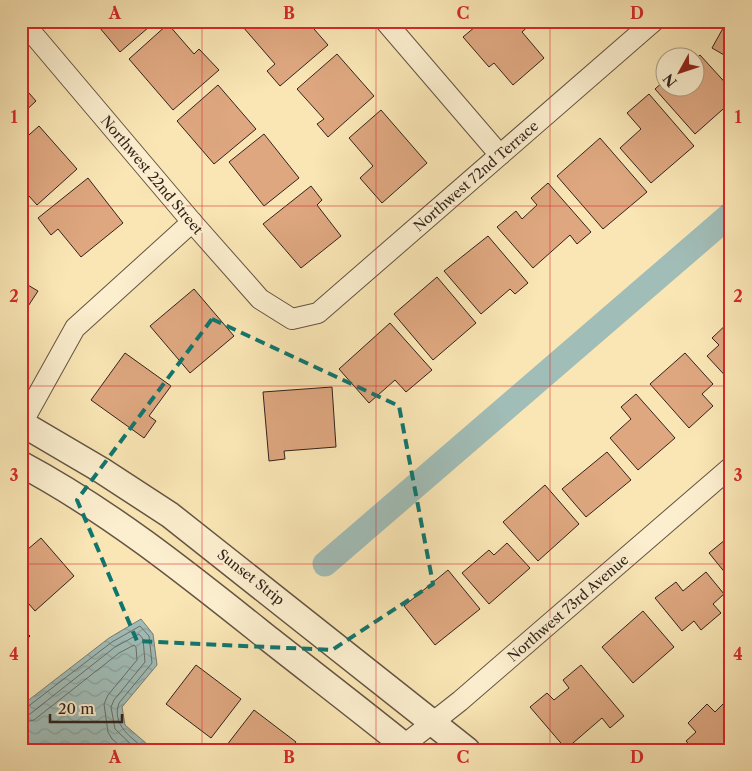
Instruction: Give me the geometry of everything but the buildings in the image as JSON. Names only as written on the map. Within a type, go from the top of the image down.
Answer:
[{"type":"street","name":"Northwest 22nd Street","points":[[22,21],[192,222],[260,299],[292,319]]},
{"type":"street","points":[[385,21],[500,155]]},
{"type":"street","name":"Northwest 72nd Terrace","points":[[292,319],[318,313],[654,21]]},
{"type":"street","points":[[21,424],[75,328],[192,222]]},
{"type":"street","name":"Sunset Strip","points":[[21,424],[101,470],[170,515],[467,750]]},
{"type":"street","points":[[21,464],[73,493],[117,523],[198,583],[407,747]]},
{"type":"street","name":"Northwest 73rd Avenue","points":[[407,747],[433,722],[468,695],[731,467]]},
{"type":"highlighted area","points":[[212,319],[399,406],[433,584],[332,650],[137,641],[77,500]]},
{"type":"water","points":[[141,619],[153,634],[157,665],[122,707],[125,725],[154,750],[21,750],[21,706],[109,638]]},
{"type":"waterway","points":[[325,564],[731,214]]}]
